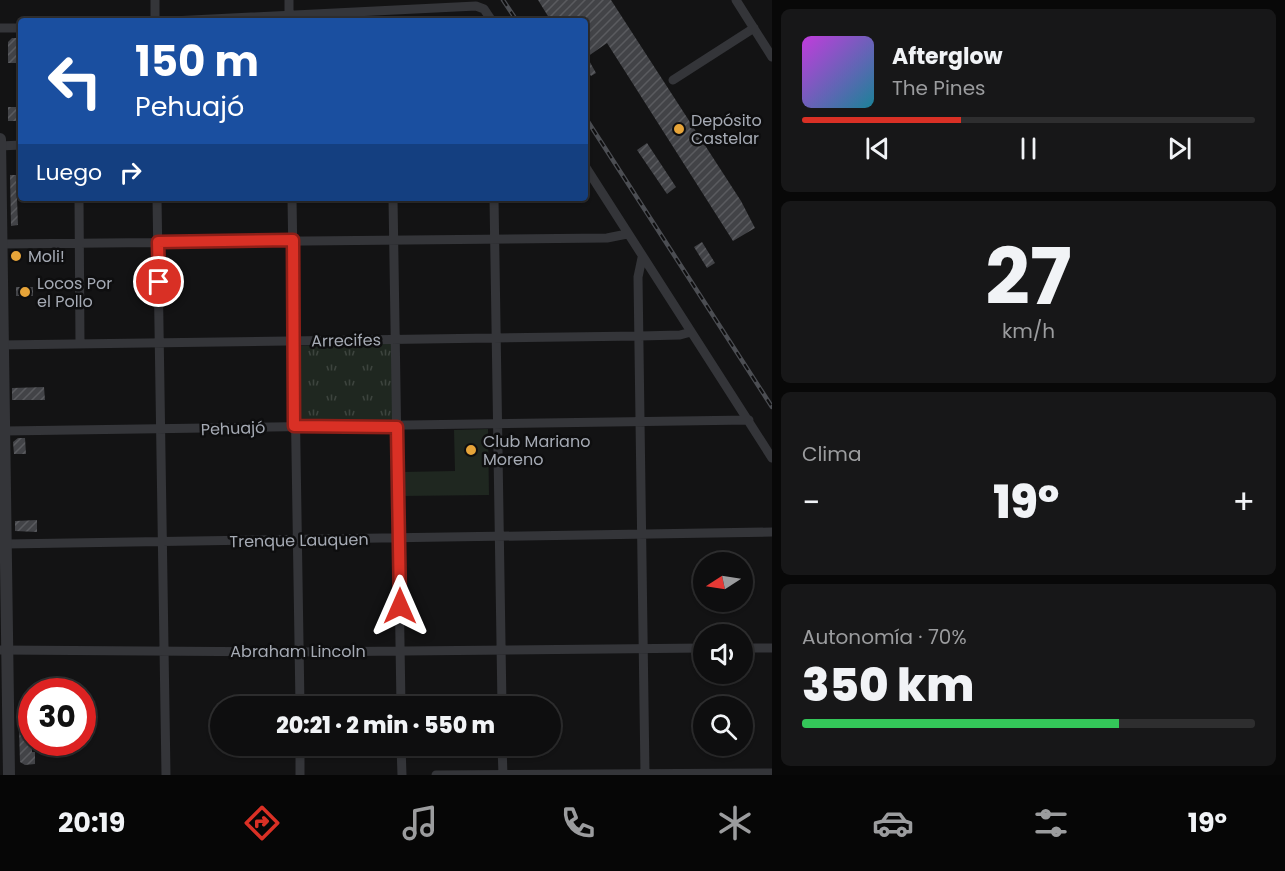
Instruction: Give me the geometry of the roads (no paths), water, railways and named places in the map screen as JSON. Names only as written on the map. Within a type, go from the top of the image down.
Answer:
[{"type":"street","points":[[155,0],[155,18]]},
{"type":"street","points":[[289,0],[289,18],[444,3],[480,6],[490,18]]},
{"type":"street","points":[[736,0],[772,57]]},
{"type":"street","points":[[390,10],[390,18]]},
{"type":"street","points":[[0,28],[18,28]]},
{"type":"street","points":[[673,80],[754,28]]},
{"type":"street","points":[[0,139],[5,431],[2,489],[6,544],[4,650],[9,775]]},
{"type":"street","points":[[0,146],[18,145]]},
{"type":"street","points":[[588,171],[772,458]]},
{"type":"street","points":[[79,201],[80,344]]},
{"type":"street","points":[[157,201],[166,775]]},
{"type":"street","points":[[292,201],[300,696]]},
{"type":"street","points":[[393,201],[401,696]]},
{"type":"street","points":[[494,201],[502,696]]},
{"type":"street","points":[[2,244],[394,238],[613,238],[627,234]]},
{"type":"street","points":[[642,258],[638,277],[645,775]]},
{"type":"street","name":"Arrecifes","points":[[2,345],[640,336],[680,335],[691,332]]},
{"type":"street","name":"Pehuajó","points":[[5,431],[294,426],[397,427],[748,420]]},
{"type":"street","name":"Trenque Lauquen","points":[[6,544],[772,532]]},
{"type":"street","name":"Abraham Lincoln","points":[[4,650],[299,652],[693,648]]},
{"type":"street","points":[[753,648],[772,648]]},
{"type":"street","points":[[300,756],[300,775]]},
{"type":"street","points":[[401,756],[402,775]]},
{"type":"street","points":[[502,756],[503,775]]},
{"type":"street","points":[[436,775],[772,773]]},
{"type":"railway","points":[[503,0],[515,18]]},
{"type":"railway","points":[[588,122],[772,407]]},
{"type":"place","name":"Depósito Castelar","points":[[679,129]]},
{"type":"place","name":"Moli!","points":[[16,256]]},
{"type":"place","name":"Locos Por el Pollo","points":[[25,292]]},
{"type":"place","name":"Club Mariano Moreno","points":[[471,450]]}]
